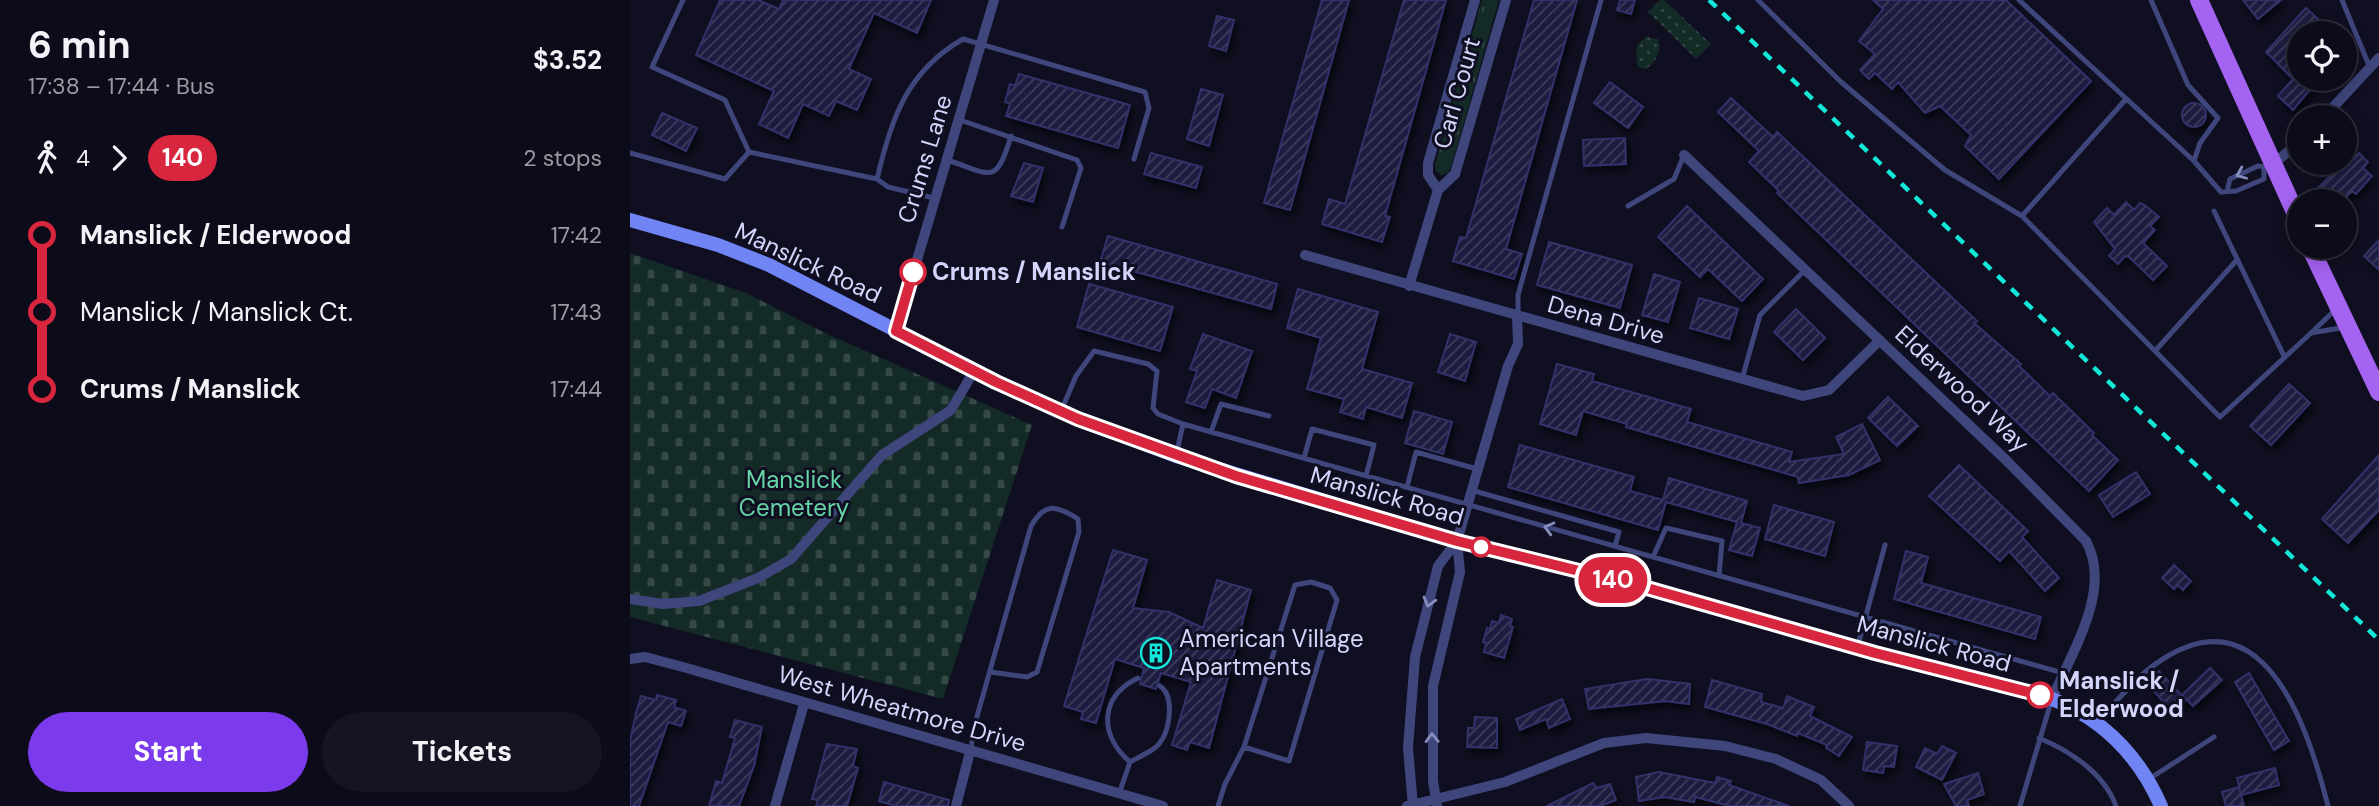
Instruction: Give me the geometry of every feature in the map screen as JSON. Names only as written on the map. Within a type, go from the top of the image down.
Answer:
[{"type":"main road","points":[[2199,0],[2269,166],[2287,199]]},
{"type":"main road","name":"Manslick Road","points":[[630,220],[718,245],[769,265],[974,371],[1060,411],[1176,456],[1457,541],[1674,596],[2073,707],[2097,723],[2133,757],[2149,779],[2161,806]]},
{"type":"main road","points":[[2315,259],[2379,392]]},
{"type":"street","name":"Crums Lane","points":[[896,331],[994,0]]},
{"type":"street","name":"Carl Court","points":[[1438,190],[1428,175],[1428,163],[1475,0]]},
{"type":"street","name":"Carl Court","points":[[1409,286],[1438,190],[1455,174],[1506,0]]},
{"type":"street","points":[[2335,105],[2379,58]]},
{"type":"street","points":[[2269,166],[2287,152]]},
{"type":"street","name":"Elderwood Way","points":[[1684,155],[2072,523],[2086,541],[2094,558],[2095,582],[2085,621],[2052,699]]},
{"type":"street","name":"Dena Drive","points":[[1305,255],[1802,396],[1818,394],[1840,382],[1880,341]]},
{"type":"street","points":[[1437,802],[1432,719],[1433,686],[1460,572],[1457,541],[1508,366],[1518,344],[1517,317]]},
{"type":"street","points":[[630,599],[663,604],[699,601],[758,578],[791,559],[882,455],[951,410],[974,371]]},
{"type":"street","points":[[1457,541],[1438,566],[1415,657],[1408,748],[1414,804],[1437,802],[1517,778],[1604,743],[1646,738],[1725,746],[1776,759],[1821,780],[1849,806]]},
{"type":"street","name":"West Wheatmore Drive","points":[[630,659],[645,657],[683,667],[1159,806]]},
{"type":"street","points":[[775,806],[804,704]]},
{"type":"street","points":[[956,806],[970,752]]},
{"type":"lane","points":[[683,0],[652,67],[725,100],[749,152]]},
{"type":"lane","points":[[1517,317],[1518,295],[1601,0]]},
{"type":"lane","points":[[1758,0],[1841,82],[1945,170],[2022,216],[2220,417],[2337,308]]},
{"type":"lane","points":[[2019,0],[2194,161],[2221,192],[2236,191],[2264,179],[2269,166],[2258,166],[2230,178],[2227,191]]},
{"type":"lane","points":[[2151,0],[2188,85],[2218,118],[2200,144],[2194,161]]},
{"type":"lane","points":[[2342,0],[2370,68]]},
{"type":"lane","points":[[877,179],[887,138],[910,84],[940,52],[963,39],[982,42],[1145,92],[1149,108],[1134,159]]},
{"type":"lane","points":[[2022,216],[2126,99]]},
{"type":"lane","points":[[960,120],[1077,160],[1081,168],[1062,227]]},
{"type":"lane","points":[[947,160],[989,174],[997,172],[1002,166],[1011,136]]},
{"type":"lane","points":[[630,153],[725,179],[749,152]]},
{"type":"lane","points":[[749,152],[877,179],[888,187],[934,198]]},
{"type":"lane","points":[[1628,206],[1674,179],[1684,155]]},
{"type":"lane","points":[[2214,211],[2284,356]]},
{"type":"lane","points":[[2155,351],[2236,261]]},
{"type":"lane","points":[[1742,379],[1760,315],[1805,270]]},
{"type":"lane","points":[[2312,333],[2347,327]]},
{"type":"lane","points":[[1060,411],[1076,376],[1094,351],[1148,365],[1157,371],[1153,408],[1158,414],[1183,424],[2063,673]]},
{"type":"lane","points":[[1211,432],[1220,404],[1269,416]]},
{"type":"lane","points":[[1176,456],[1183,424]]},
{"type":"lane","points":[[1304,458],[1312,429],[1374,445],[1366,476]]},
{"type":"lane","points":[[1407,487],[1416,452],[1477,469]]},
{"type":"lane","points":[[1471,490],[1619,532],[1615,546]]},
{"type":"lane","points":[[970,752],[989,672],[1031,526],[1039,512],[1048,508],[1064,510],[1078,519],[1079,533],[1037,671],[1027,677],[989,672]]},
{"type":"lane","points":[[1653,557],[1666,528],[1722,541],[1719,576]]},
{"type":"lane","points":[[1857,648],[1885,545]]},
{"type":"lane","points":[[1218,806],[1225,784],[1244,747],[1295,585],[1311,582],[1330,588],[1337,600],[1289,761],[1244,747]]},
{"type":"lane","points":[[2097,723],[2127,690],[2161,660],[2179,650],[2200,644],[2225,642],[2238,645],[2254,655],[2283,684],[2298,711],[2317,762],[2328,806]]},
{"type":"lane","points":[[1130,762],[1117,750],[1106,726],[1114,695],[1125,684],[1138,678]]},
{"type":"lane","points":[[1119,794],[1130,762],[1159,745],[1168,722],[1170,703],[1160,686]]},
{"type":"lane","points":[[2020,806],[2052,699]]},
{"type":"lane","points":[[2149,779],[2214,737]]},
{"type":"lane","points":[[2039,738],[2070,754],[2096,775],[2116,806]]},
{"type":"green space","points":[[1482,0],[1499,0],[1451,167],[1448,173],[1441,175],[1436,171],[1435,164]]},
{"type":"green space","points":[[1660,0],[1664,0],[1711,44],[1696,59],[1648,12]]},
{"type":"green space","points":[[1646,37],[1658,39],[1659,52],[1646,69],[1638,67],[1636,53],[1637,46]]},
{"type":"green space","name":"Manslick Cemetery","points":[[630,253],[746,293],[825,333],[1032,425],[943,699],[630,617]]},
{"type":"building","points":[[720,0],[758,0],[779,9],[783,0],[931,0],[917,33],[874,13],[849,69],[871,79],[857,110],[836,101],[829,116],[803,104],[788,138],[759,124],[774,91],[696,55]]},
{"type":"building","points":[[1322,0],[1349,0],[1290,210],[1264,203]]},
{"type":"building","points":[[1404,0],[1446,0],[1385,216],[1390,217],[1382,242],[1322,224],[1329,199],[1345,204]]},
{"type":"building","points":[[1534,0],[1577,0],[1506,249],[1522,254],[1514,279],[1453,261],[1460,237],[1466,238]]},
{"type":"building","points":[[1620,0],[1635,0],[1631,14],[1617,10]]},
{"type":"building","points":[[1873,0],[2006,0],[2091,81],[1999,179],[1965,146],[1971,135],[1940,106],[1925,113],[1898,82],[1892,89],[1875,73],[1869,79],[1860,70],[1875,54],[1859,41],[1883,9]]},
{"type":"building","points":[[2243,0],[2281,0],[2258,19]]},
{"type":"building","points":[[2306,8],[2320,21],[2294,21]]},
{"type":"building","points":[[1217,16],[1234,20],[1226,51],[1209,46]]},
{"type":"building","points":[[2287,29],[2287,73],[2266,52]]},
{"type":"building","points":[[1019,74],[1130,105],[1118,148],[1006,116],[1010,104],[1005,102],[1010,84],[1015,86]]},
{"type":"building","points":[[1610,82],[1643,107],[1628,128],[1594,103]]},
{"type":"building","points":[[2287,86],[2287,91],[2309,91],[2297,105],[2288,105],[2278,96]]},
{"type":"building","points":[[1201,89],[1223,95],[1209,146],[1187,139]]},
{"type":"building","points":[[1731,98],[1773,137],[1777,132],[1977,321],[1974,323],[2021,364],[2019,366],[2050,396],[2053,393],[2094,433],[2092,435],[2118,460],[2089,491],[1777,193],[1779,191],[1749,162],[1759,151],[1718,112]]},
{"type":"building","points":[[2194,103],[2203,106],[2206,115],[2203,124],[2194,127],[2185,124],[2182,115],[2185,106]]},
{"type":"building","points":[[662,113],[697,128],[686,151],[652,135]]},
{"type":"building","points":[[1625,138],[1626,164],[1584,166],[1583,140]]},
{"type":"building","points":[[1151,153],[1202,167],[1196,188],[1144,174]]},
{"type":"building","points":[[2359,153],[2368,162],[2363,168],[2372,176],[2357,193],[2357,189],[2317,189],[2331,175],[2357,175]]},
{"type":"building","points":[[1024,163],[1043,168],[1033,202],[1011,196]]},
{"type":"building","points":[[2126,202],[2134,210],[2140,203],[2159,217],[2150,226],[2155,230],[2143,243],[2167,266],[2153,280],[2129,257],[2125,256],[2118,264],[2109,256],[2115,249],[2094,222],[2107,208],[2114,215]]},
{"type":"building","points":[[1687,206],[1763,279],[1742,301],[1708,269],[1700,277],[1658,237]]},
{"type":"building","points":[[1108,236],[1277,284],[1271,309],[1100,262]]},
{"type":"building","points":[[2379,240],[2379,270],[2364,256]]},
{"type":"building","points":[[1549,242],[1632,265],[1620,308],[1537,285]]},
{"type":"building","points":[[1654,274],[1680,282],[1668,322],[1642,315]]},
{"type":"building","points":[[1089,284],[1173,307],[1160,351],[1077,327]]},
{"type":"building","points":[[1298,289],[1378,312],[1362,369],[1412,383],[1402,418],[1366,407],[1363,419],[1340,412],[1344,399],[1307,389],[1321,338],[1287,328]]},
{"type":"building","points":[[1699,298],[1738,309],[1729,339],[1690,328]]},
{"type":"building","points":[[1796,309],[1825,338],[1803,360],[1774,332]]},
{"type":"building","points":[[1203,334],[1252,351],[1236,398],[1212,389],[1205,408],[1186,402],[1197,371],[1190,369]]},
{"type":"building","points":[[1450,334],[1476,342],[1465,381],[1438,372]]},
{"type":"building","points":[[1557,364],[1594,374],[1592,381],[1691,409],[1687,422],[1792,452],[1789,462],[1844,454],[1836,437],[1862,424],[1880,460],[1849,475],[1799,483],[1798,477],[1626,427],[1627,424],[1583,411],[1576,435],[1540,424]]},
{"type":"building","points":[[2289,384],[2310,403],[2271,445],[2250,426]]},
{"type":"building","points":[[1888,397],[1918,426],[1897,446],[1868,418]]},
{"type":"building","points":[[1414,411],[1452,422],[1443,454],[1405,443]]},
{"type":"building","points":[[1520,445],[1634,477],[1630,491],[1663,500],[1669,478],[1747,501],[1741,523],[1760,528],[1752,556],[1729,550],[1737,522],[1666,502],[1658,530],[1508,487]]},
{"type":"building","points":[[2379,455],[2379,510],[2348,543],[2322,519]]},
{"type":"building","points":[[1959,465],[2028,531],[2022,537],[2059,578],[2045,591],[2009,551],[2000,561],[1929,496]]},
{"type":"building","points":[[2136,472],[2150,494],[2113,517],[2099,495]]},
{"type":"building","points":[[1774,505],[1834,522],[1825,556],[1765,539]]},
{"type":"building","name":"American Village Apartments","points":[[1113,550],[1147,560],[1133,608],[1169,612],[1203,628],[1217,580],[1251,590],[1209,748],[1190,742],[1187,750],[1172,745],[1191,682],[1161,673],[1156,689],[1140,684],[1144,668],[1115,659],[1096,723],[1081,719],[1083,712],[1064,706]]},
{"type":"building","points":[[1906,551],[1928,557],[1921,583],[2041,617],[2035,639],[1894,599]]},
{"type":"building","points":[[2174,565],[2191,581],[2183,590],[2178,585],[2174,589],[2162,578]]},
{"type":"building","points":[[1501,615],[1512,619],[1510,626],[1513,627],[1504,658],[1484,652],[1486,643],[1483,642],[1487,628],[1490,629],[1492,621],[1499,623]]},
{"type":"building","points":[[2210,668],[2222,680],[2193,706],[2182,695]]},
{"type":"building","points":[[2159,671],[2186,700],[2173,712],[2147,684]]},
{"type":"building","points":[[2249,673],[2289,741],[2274,750],[2235,682]]},
{"type":"building","points":[[1647,679],[1690,684],[1689,704],[1666,701],[1589,709],[1585,689]]},
{"type":"building","points":[[1712,680],[1762,694],[1761,702],[1783,708],[1787,696],[1814,707],[1810,716],[1852,737],[1839,756],[1826,748],[1827,745],[1798,733],[1797,736],[1767,724],[1705,707]]},
{"type":"building","points":[[657,695],[676,700],[674,707],[686,711],[681,726],[668,722],[639,806],[630,806],[630,741],[636,713],[641,696],[656,700]]},
{"type":"building","points":[[1562,699],[1570,719],[1549,728],[1546,719],[1520,730],[1516,719]]},
{"type":"building","points":[[1475,717],[1497,718],[1497,748],[1467,747],[1468,728],[1474,728]]},
{"type":"building","points":[[735,720],[762,727],[754,766],[739,806],[709,806],[716,781],[722,783],[735,738],[730,737]]},
{"type":"building","points":[[1867,742],[1897,746],[1894,767],[1884,766],[1883,773],[1863,770]]},
{"type":"building","points":[[827,744],[857,749],[853,766],[858,768],[847,806],[816,806],[818,800],[812,799]]},
{"type":"building","points":[[1942,746],[1956,753],[1942,780],[1916,767],[1925,748],[1937,754]]},
{"type":"building","points":[[2275,768],[2279,785],[2241,795],[2237,778]]},
{"type":"building","points":[[1659,772],[1715,783],[1717,777],[1731,781],[1729,785],[1789,806],[1730,806],[1695,797],[1694,802],[1664,797],[1639,801],[1636,777]]},
{"type":"building","points":[[1978,773],[1984,794],[1967,800],[1969,806],[1956,806],[1944,784]]},
{"type":"building","points":[[884,782],[949,800],[948,806],[896,806],[879,801]]},
{"type":"building","points":[[1593,783],[1597,788],[1610,784],[1616,800],[1600,806],[1547,806]]},
{"type":"building","points":[[2239,787],[2244,806],[2226,806],[2222,792]]},
{"type":"railway","points":[[1709,0],[2379,640]]},
{"type":"bus line","name":"140","points":[[913,272],[896,331],[996,382],[1137,442],[1236,476],[1414,529],[1640,586],[1875,653],[2040,695]]},
{"type":"place","name":"Crums / Manslick","points":[[913,272]]},
{"type":"place","name":"American Village Apartments","points":[[1156,653]]},
{"type":"place","name":"Manslick / Elderwood","points":[[2040,695]]}]
